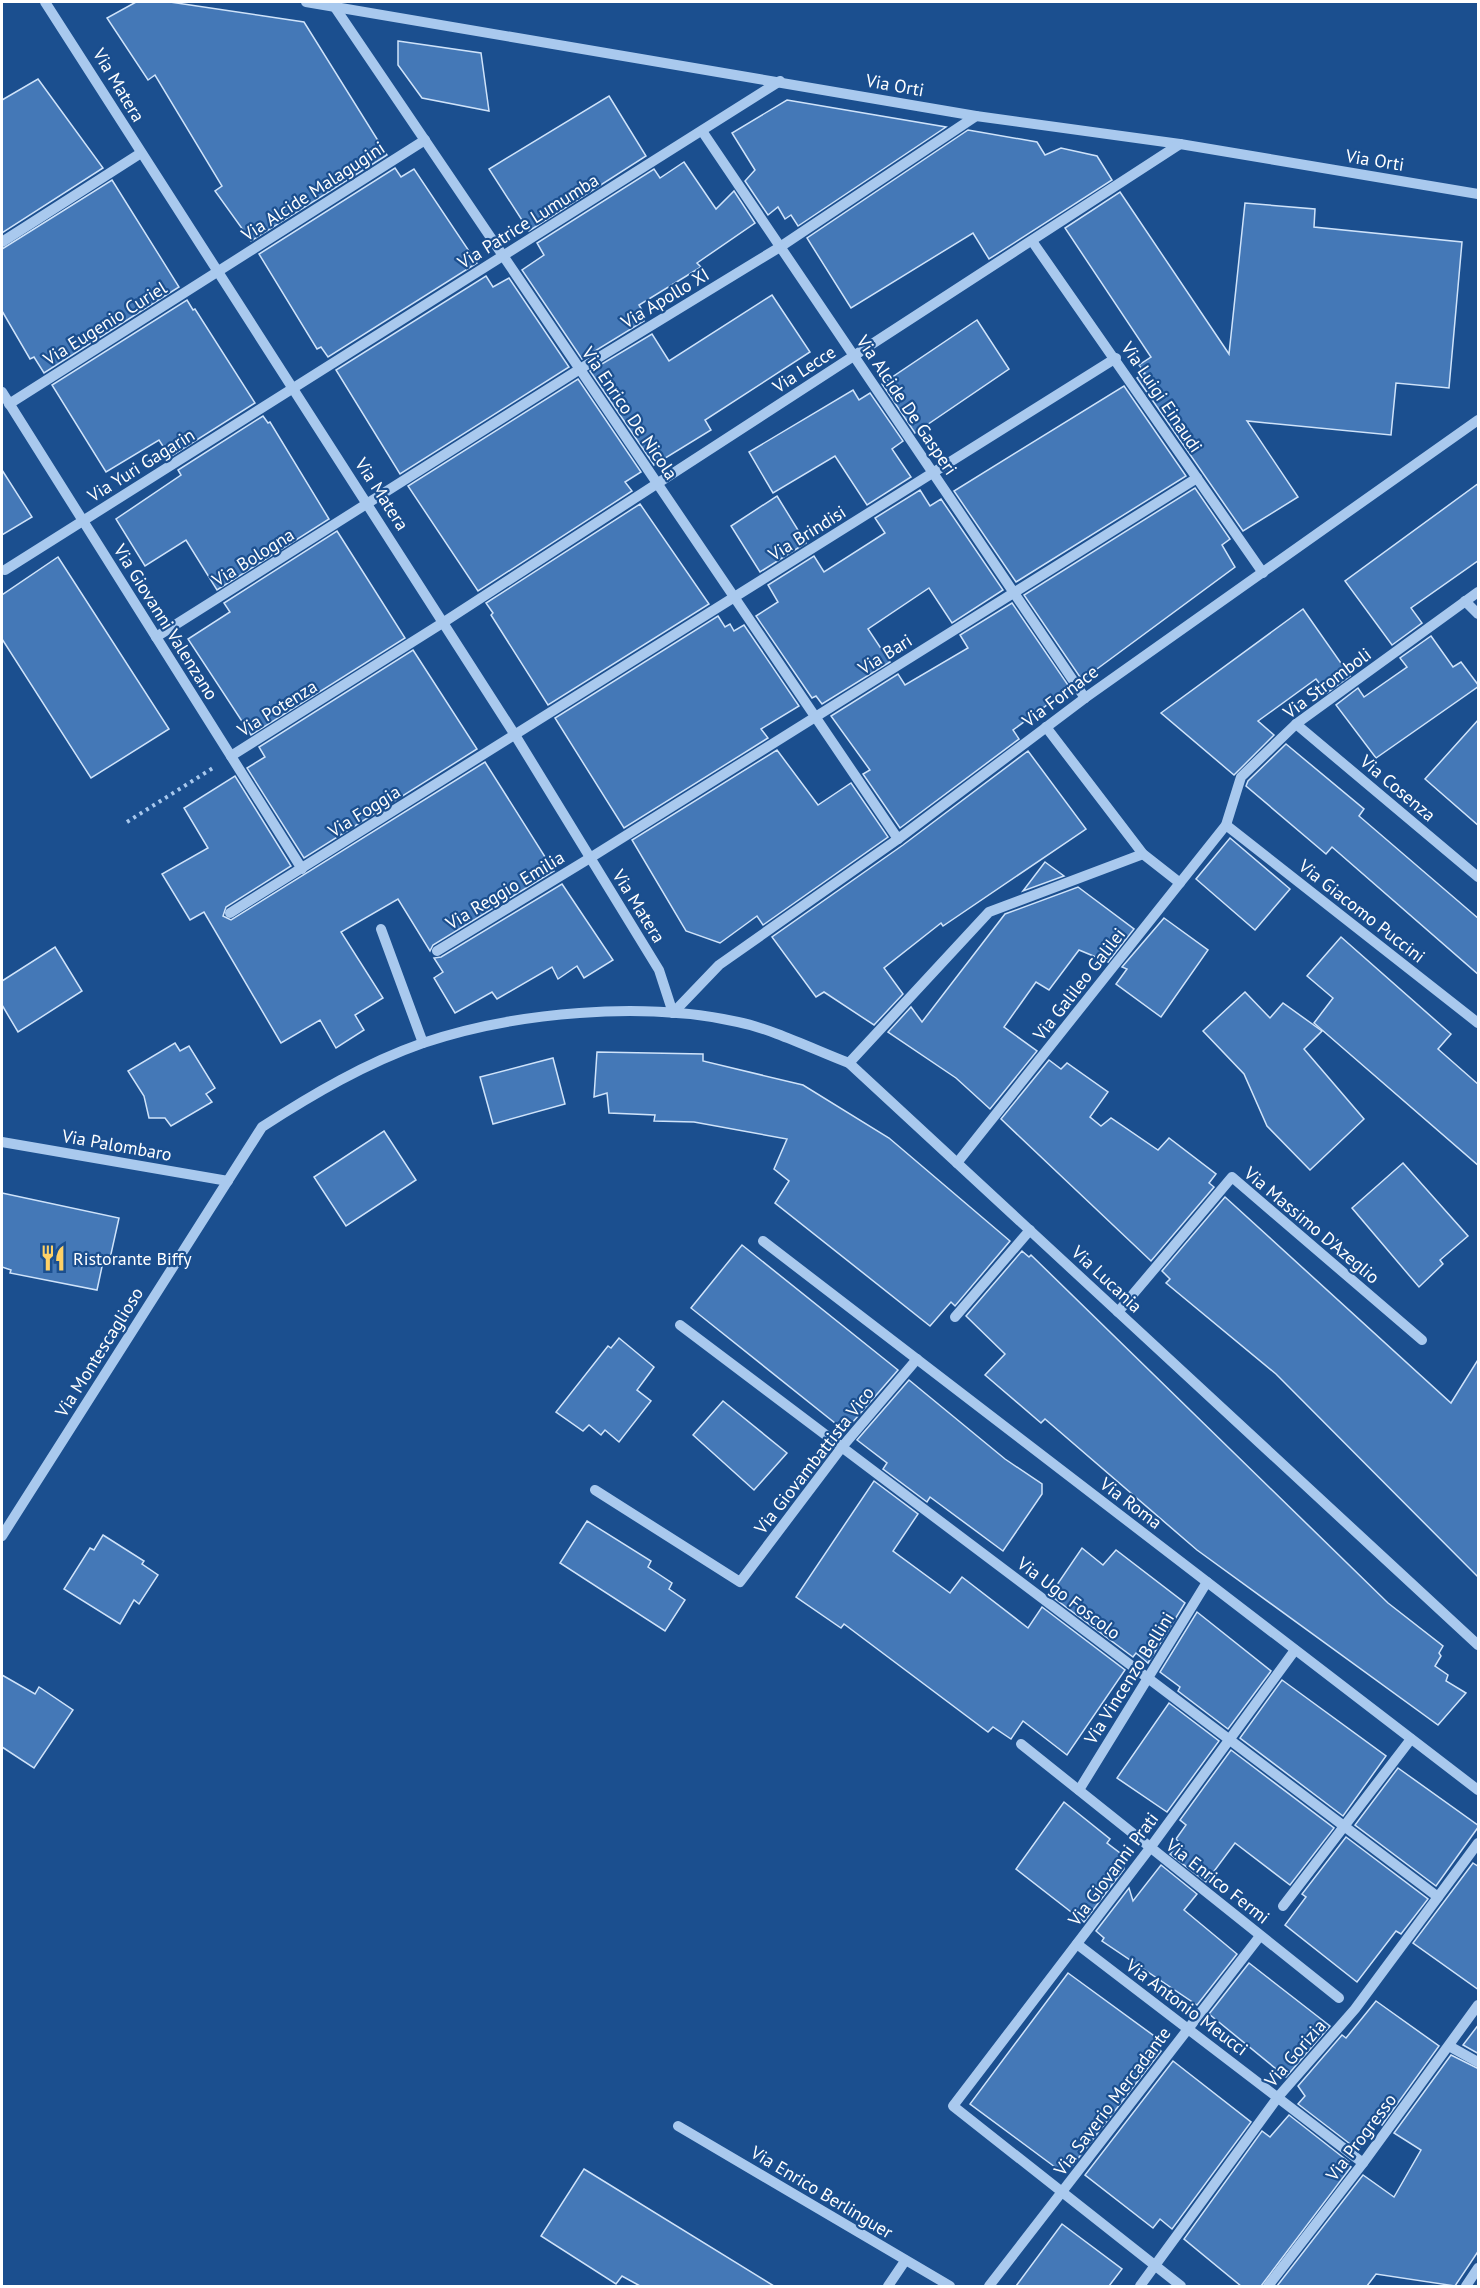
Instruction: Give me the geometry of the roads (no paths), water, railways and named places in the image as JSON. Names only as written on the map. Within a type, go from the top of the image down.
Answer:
[{"type":"street","name":"Via Matera","points":[[45,2],[80,53],[141,153],[219,270],[516,735],[659,970],[673,1013]]},
{"type":"street","name":"Via Orti","points":[[306,2],[976,116],[1180,144],[1479,194]]},
{"type":"street","name":"Via Enrico De Nicola","points":[[334,6],[898,840]]},
{"type":"street","name":"Via Patrice Lumumba","points":[[294,388],[780,81]]},
{"type":"street","name":"Via Apollo XI","points":[[369,504],[580,369],[780,247],[976,116]]},
{"type":"street","name":"Via Alcide De Gasperi","points":[[702,131],[1085,698]]},
{"type":"street","name":"Via Alcide Malagugini","points":[[219,270],[425,140]]},
{"type":"street","name":"Via Lecce","points":[[444,622],[1180,144]]},
{"type":"street","points":[[2,242],[141,153]]},
{"type":"street","name":"Via Luigi Einaudi","points":[[1032,241],[1116,358],[1263,573]]},
{"type":"street","name":"Via Eugenio Curiel","points":[[9,404],[219,270]]},
{"type":"street","name":"Via Brindisi","points":[[516,735],[1116,358]]},
{"type":"street","name":"Via Yuri Gagarin","points":[[5,570],[294,388]]},
{"type":"street","name":"Via Giovanni Valenzano","points":[[2,392],[302,869]]},
{"type":"street","name":"Via Fornace","points":[[673,1013],[719,965],[898,840],[1085,698],[1479,420]]},
{"type":"street","name":"Via Bari","points":[[590,858],[1197,478]]},
{"type":"street","name":"Via Bologna","points":[[156,637],[369,504]]},
{"type":"street","name":"Via Stromboli","points":[[1226,825],[1240,777],[1296,724],[1479,592]]},
{"type":"street","points":[[1465,601],[1479,614]]},
{"type":"street","name":"Via Potenza","points":[[231,756],[444,622]]},
{"type":"street","name":"Via Cosenza","points":[[1296,724],[1479,877]]},
{"type":"street","points":[[1046,727],[1143,854],[1180,883]]},
{"type":"street","name":"Via Foggia","points":[[230,914],[516,735]]},
{"type":"street","name":"Via Galileo Galilei","points":[[957,1163],[1226,825]]},
{"type":"street","name":"Via Giacomo Puccini","points":[[1226,825],[1479,1023]]},
{"type":"street","points":[[849,1063],[989,912],[1143,854]]},
{"type":"street","name":"Via Reggio Emilia","points":[[437,951],[590,858]]},
{"type":"street","points":[[381,929],[423,1043]]},
{"type":"street","name":"Via Montescaglioso","points":[[2,1536],[262,1127],[326,1086],[423,1043],[520,1019],[599,1011],[673,1013]]},
{"type":"street","name":"Via Lucania","points":[[673,1013],[739,1022],[849,1063],[1479,1645]]},
{"type":"street","name":"Via Palombaro","points":[[2,1142],[228,1181]]},
{"type":"street","name":"Via Massimo D'Azeglio","points":[[1118,1312],[1232,1177],[1422,1340]]},
{"type":"street","points":[[955,1317],[1030,1230]]},
{"type":"street","name":"Via Roma","points":[[763,1241],[1479,1790]]},
{"type":"street","name":"Via Ugo Foscolo","points":[[680,1325],[1438,1897]]},
{"type":"street","name":"Via Giovambattista Vico","points":[[595,1490],[740,1582],[842,1447],[917,1359]]},
{"type":"street","name":"Via Vincenzo Bellini","points":[[1078,1791],[1208,1582]]},
{"type":"street","name":"Via Giovanni Prati","points":[[1063,2193],[953,2106],[1150,1848],[1295,1650]]},
{"type":"street","points":[[1283,1906],[1411,1739]]},
{"type":"street","name":"Via Enrico Fermi","points":[[1021,1744],[1339,1998]]},
{"type":"street","name":"Via Gorizia","points":[[1140,2286],[1278,2097],[1354,2009],[1479,1844]]},
{"type":"street","name":"Via Saverio Mercadante","points":[[989,2286],[1260,1936]]},
{"type":"street","name":"Via Antonio Meucci","points":[[1077,1944],[1363,2163]]},
{"type":"street","name":"Via Progresso","points":[[1268,2286],[1363,2163],[1479,2004]]},
{"type":"street","points":[[1449,2046],[1479,2062]]},
{"type":"street","name":"Via Enrico Berlinguer","points":[[678,2126],[950,2286]]},
{"type":"street","points":[[1063,2193],[1181,2286]]},
{"type":"street","points":[[888,2286],[905,2260]]},
{"type":"street","points":[[1466,2286],[1479,2268]]},
{"type":"place","name":"Ristorante Biffy","points":[[53,1258]]}]
